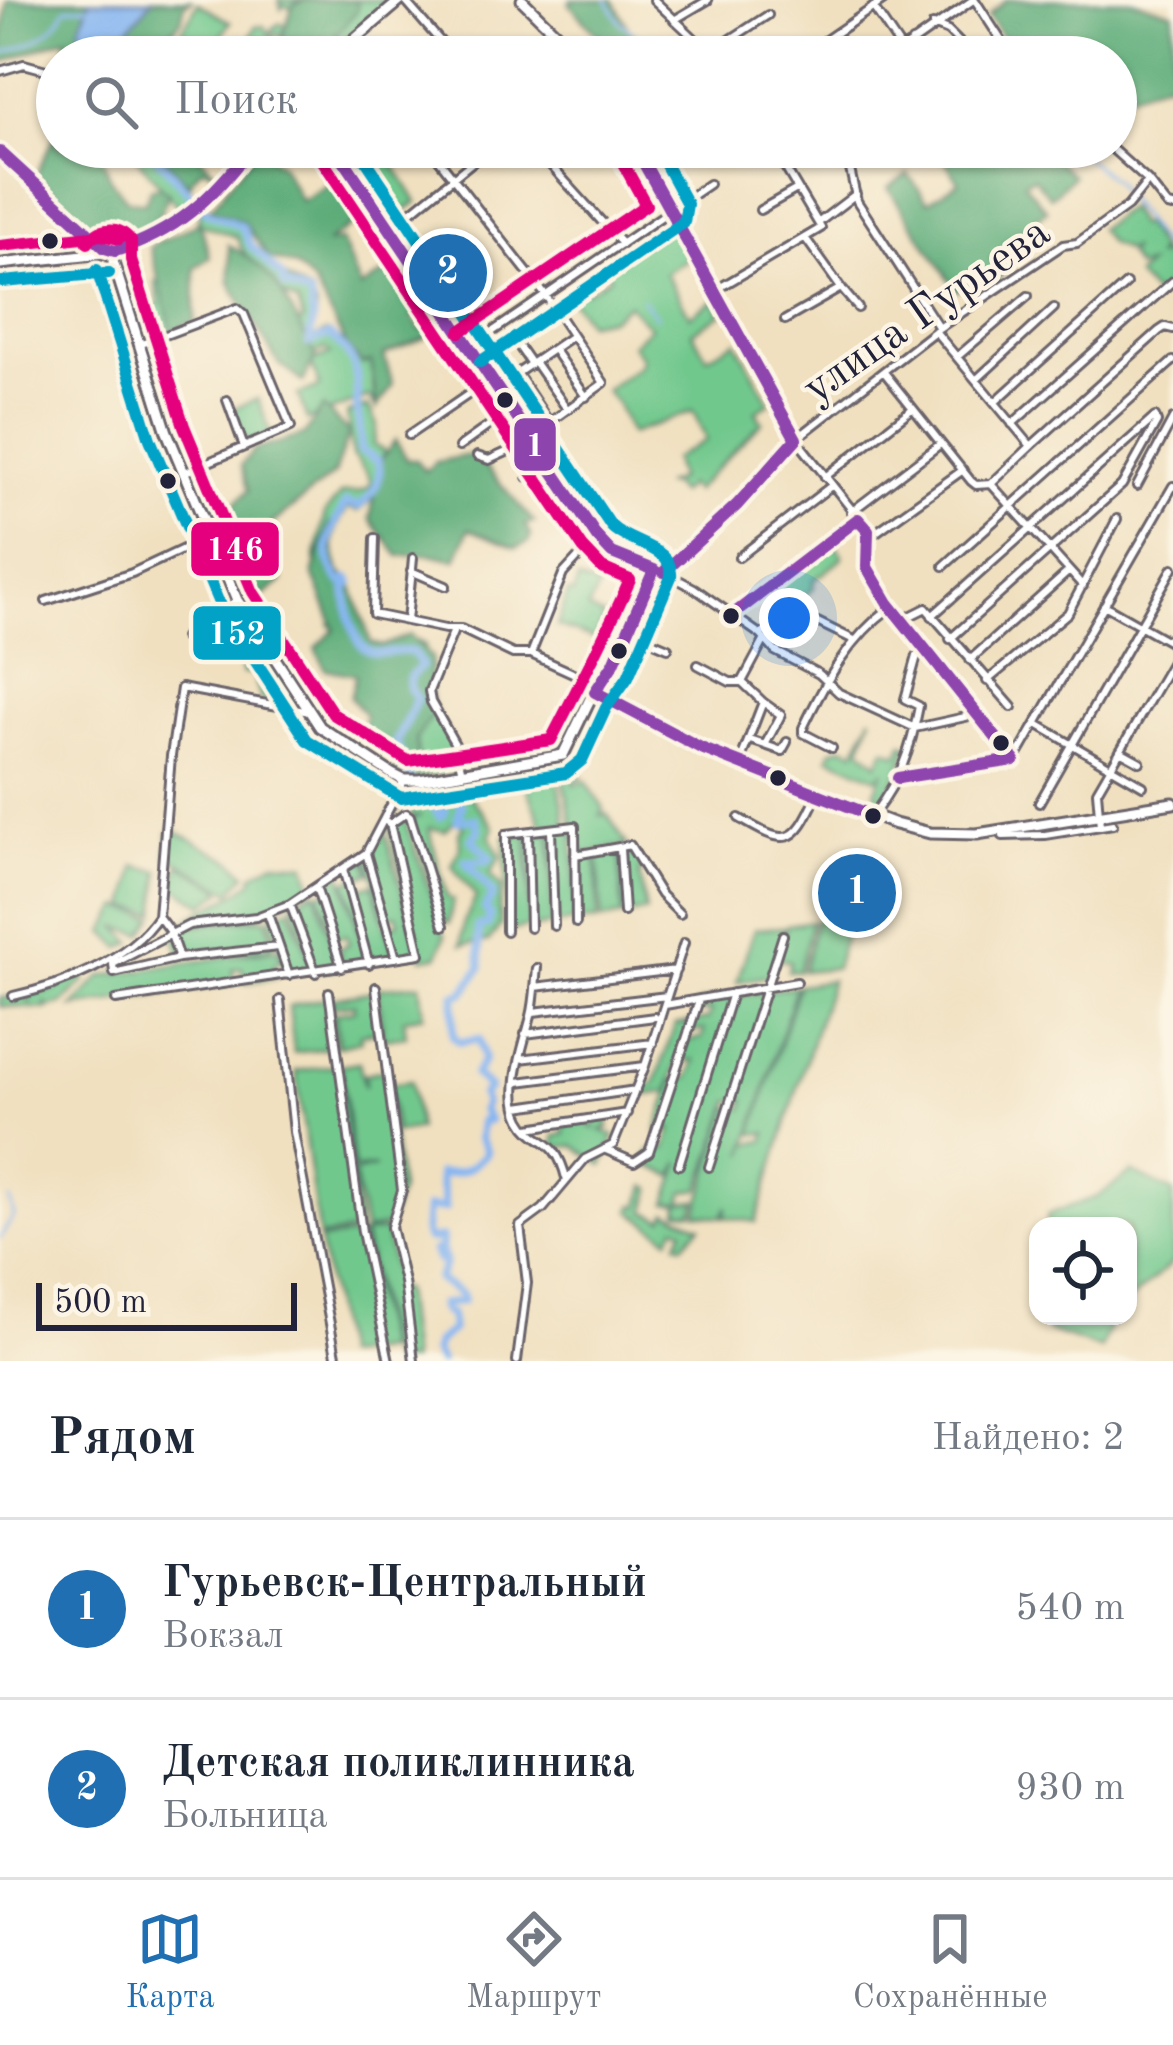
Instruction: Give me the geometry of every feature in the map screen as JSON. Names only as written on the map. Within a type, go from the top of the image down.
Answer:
[{"type":"main road","points":[[522,0],[559,36]]},
{"type":"main road","points":[[368,36],[407,3]]},
{"type":"main road","points":[[362,36],[407,3]]},
{"type":"main road","points":[[0,152],[107,253],[183,473],[237,600],[310,712],[332,737],[404,780],[563,754],[614,663],[653,571]]},
{"type":"main road","points":[[0,264],[107,253],[155,239],[200,208],[233,168]]},
{"type":"main road","points":[[646,168],[796,439]]},
{"type":"main road","name":"улица Гурьева","points":[[653,571],[748,493],[796,439]]},
{"type":"main road","points":[[597,688],[739,764],[916,831],[961,835],[1099,820],[1173,803]]},
{"type":"street","points":[[654,0],[690,36]]},
{"type":"street","points":[[674,20],[708,0]]},
{"type":"street","points":[[831,36],[884,0]]},
{"type":"street","points":[[919,36],[974,0],[998,36]]},
{"type":"street","points":[[407,3],[436,36]]},
{"type":"street","points":[[873,7],[889,36]]},
{"type":"street","points":[[738,36],[768,15]]},
{"type":"street","points":[[933,25],[953,36]]},
{"type":"street","points":[[0,70],[24,64],[36,67]]},
{"type":"street","points":[[445,168],[546,296],[604,383],[493,459],[477,456]]},
{"type":"street","points":[[390,229],[465,168]]},
{"type":"street","points":[[553,168],[622,244]]},
{"type":"street","points":[[714,291],[818,233],[818,223],[785,168]]},
{"type":"street","points":[[850,168],[871,226],[937,329],[1031,446]]},
{"type":"street","points":[[1133,168],[1173,207]]},
{"type":"street","name":"улица Гурьева","points":[[796,439],[937,329],[1063,245],[1077,243],[1130,203],[1148,181]]},
{"type":"street","points":[[470,347],[709,184]]},
{"type":"street","points":[[760,210],[797,189]]},
{"type":"street","points":[[818,223],[856,194]]},
{"type":"street","points":[[806,239],[858,308]]},
{"type":"street","points":[[423,278],[451,256]]},
{"type":"street","points":[[1012,424],[1173,281]]},
{"type":"street","points":[[995,402],[1126,284]]},
{"type":"street","points":[[785,320],[841,288]]},
{"type":"street","points":[[957,357],[1028,296]]},
{"type":"street","points":[[139,345],[237,308],[244,314],[291,430],[183,473]]},
{"type":"street","points":[[976,380],[1054,308]]},
{"type":"street","points":[[884,372],[976,485],[991,484],[1159,332],[1165,327],[1173,329]]},
{"type":"street","points":[[409,434],[517,374],[572,336]]},
{"type":"street","points":[[513,338],[566,410]]},
{"type":"street","points":[[553,349],[586,397]]},
{"type":"street","points":[[944,566],[1173,361]]},
{"type":"street","points":[[517,374],[549,422]]},
{"type":"street","points":[[227,400],[245,448]]},
{"type":"street","points":[[825,477],[913,408]]},
{"type":"street","points":[[459,447],[512,409]]},
{"type":"street","points":[[932,616],[1155,417],[1157,422],[1130,476],[950,638]]},
{"type":"street","points":[[1137,486],[1173,419]]},
{"type":"street","points":[[796,439],[868,533],[867,567],[900,622],[1014,760]]},
{"type":"street","points":[[851,512],[940,444]]},
{"type":"street","points":[[528,477],[549,464]]},
{"type":"street","points":[[868,533],[963,470]]},
{"type":"street","points":[[991,484],[1083,586]]},
{"type":"street","points":[[739,557],[831,486]]},
{"type":"street","points":[[898,778],[1014,760],[1173,486]]},
{"type":"street","points":[[730,616],[858,519]]},
{"type":"street","points":[[987,681],[1062,619],[1117,519]]},
{"type":"street","points":[[46,601],[132,573],[211,536]]},
{"type":"street","points":[[531,654],[563,574],[597,537]]},
{"type":"street","points":[[375,538],[374,614],[458,629],[513,655],[531,654],[597,688]]},
{"type":"street","points":[[407,621],[413,559]]},
{"type":"street","points":[[1039,803],[1173,568]]},
{"type":"street","points":[[412,571],[446,586]]},
{"type":"street","points":[[653,571],[694,588],[839,693],[915,728],[979,714]]},
{"type":"street","points":[[970,660],[1068,572]]},
{"type":"street","points":[[184,637],[237,600]]},
{"type":"street","points":[[1104,605],[1173,644]]},
{"type":"street","points":[[832,748],[802,730],[826,680],[854,640],[891,607]]},
{"type":"street","points":[[900,622],[926,608],[1012,707]]},
{"type":"street","points":[[742,682],[762,638],[791,609],[854,640]]},
{"type":"street","points":[[458,629],[429,691],[456,746],[462,773]]},
{"type":"street","points":[[628,631],[668,648]]},
{"type":"street","points":[[873,816],[898,778],[915,728],[919,706],[905,699],[916,656],[924,651]]},
{"type":"street","points":[[1099,820],[1097,791],[1173,660]]},
{"type":"street","points":[[698,665],[730,682],[742,682],[782,715],[765,745]]},
{"type":"street","points":[[13,996],[66,981],[136,941],[158,916],[181,688],[310,712]]},
{"type":"street","points":[[739,764],[763,702]]},
{"type":"street","points":[[1036,724],[1143,786]]},
{"type":"street","points":[[749,740],[782,751],[787,742]]},
{"type":"street","points":[[1120,752],[1140,761]]},
{"type":"street","points":[[278,947],[179,958],[114,973],[113,964],[170,932],[268,914],[343,869],[366,853],[387,822],[404,780]]},
{"type":"street","points":[[739,818],[776,840],[789,838],[798,833],[817,795]]},
{"type":"street","points":[[387,822],[406,813],[410,816],[444,926]]},
{"type":"street","points":[[1003,836],[1045,835],[1099,820],[1113,824]]},
{"type":"street","points":[[116,1000],[420,954],[387,822]]},
{"type":"street","points":[[506,931],[504,837],[575,826],[576,923]]},
{"type":"street","points":[[551,829],[554,926]]},
{"type":"street","points":[[528,832],[530,928]]},
{"type":"street","points":[[575,855],[630,845],[661,895],[680,914]]},
{"type":"street","points":[[620,849],[624,912]]},
{"type":"street","points":[[366,853],[396,958]]},
{"type":"street","points":[[343,869],[368,964]]},
{"type":"street","points":[[316,886],[342,968]]},
{"type":"street","points":[[290,904],[316,973]]},
{"type":"street","points":[[268,914],[290,975]]},
{"type":"street","points":[[158,916],[179,958]]},
{"type":"street","points":[[709,1167],[783,935]]},
{"type":"street","points":[[517,1361],[527,1283],[520,1226],[543,1208],[585,1159],[613,1145],[645,1066],[684,943]]},
{"type":"street","points":[[537,968],[532,1012],[518,1060],[518,1107],[529,1128],[555,1148],[566,1178]]},
{"type":"street","points":[[535,987],[676,970]]},
{"type":"street","points":[[532,1012],[699,1000],[797,982]]},
{"type":"street","points":[[376,987],[402,1190],[391,1227],[414,1361]]},
{"type":"street","points":[[329,992],[362,1232],[389,1361]]},
{"type":"street","points":[[679,1165],[732,993]]},
{"type":"street","points":[[280,1000],[294,1132],[337,1361]]},
{"type":"street","points":[[606,1150],[634,1162],[649,1152],[699,1000]]},
{"type":"street","points":[[525,1034],[655,1017]]},
{"type":"street","points":[[518,1060],[653,1043]]},
{"type":"street","points":[[518,1082],[645,1066]]},
{"type":"street","points":[[518,1107],[636,1090]]},
{"type":"street","points":[[529,1128],[626,1113]]},
{"type":"green space","points":[[7,0],[90,0],[81,36],[36,36],[36,49],[0,63]]},
{"type":"green space","points":[[151,0],[193,0],[185,4],[181,21],[167,36],[123,36]]},
{"type":"green space","points":[[279,0],[388,0],[347,36],[290,36],[307,29],[305,25],[276,36],[271,30],[280,23],[292,29],[295,11],[284,5],[281,9]]},
{"type":"green space","points":[[306,0],[357,0],[357,11],[336,36],[283,36],[293,5]]},
{"type":"green space","points":[[570,0],[613,0],[632,34],[599,36]]},
{"type":"green space","points":[[1006,0],[1132,0],[1173,12],[1173,79],[1137,92],[1137,36],[1002,36],[988,16]]},
{"type":"green space","points":[[198,3],[230,22],[222,36],[179,36]]},
{"type":"green space","points":[[264,26],[271,36],[251,36],[255,27]]},
{"type":"green space","points":[[39,168],[107,168],[127,200],[145,203],[150,189],[159,186],[169,193],[148,229],[109,242],[36,175]]},
{"type":"green space","points":[[146,168],[180,168],[192,183],[187,189],[203,210],[221,204],[256,231],[248,236],[259,255],[311,293],[316,309],[310,340],[327,332],[371,360],[375,406],[369,397],[307,420],[298,395],[320,387],[311,362],[330,354],[325,349],[309,356],[297,324],[303,321],[298,303],[262,276],[237,237],[197,223],[200,213],[196,208],[187,214]]},
{"type":"green space","points":[[173,168],[202,168],[188,184]]},
{"type":"green space","points":[[242,168],[283,168],[301,201],[332,182],[363,218],[326,243],[341,241],[361,288],[391,269],[379,249],[395,244],[433,299],[412,317],[421,330],[431,324],[438,332],[384,355],[393,385],[377,408],[371,362],[362,364],[349,350],[314,284],[295,266],[269,258],[244,223],[210,209]]},
{"type":"green space","points":[[374,168],[396,168],[417,202],[393,221],[363,175]]},
{"type":"green space","points":[[950,168],[1064,168],[1073,176],[1050,197],[1033,177],[1024,183],[1047,210],[991,258],[1003,275],[985,290],[976,278],[957,291],[888,188],[908,174],[928,202],[959,182]]},
{"type":"green space","points":[[1128,208],[1160,251],[1154,258],[1161,254],[1173,268],[1173,279],[1155,296],[1136,276],[1147,265],[1136,268],[1127,254],[1132,248],[1125,251],[1109,243],[1098,229]]},
{"type":"green space","points":[[669,219],[690,257],[665,273],[690,316],[714,300],[721,314],[692,332],[707,357],[736,341],[770,403],[756,411],[762,422],[694,491],[688,485],[679,494],[670,484],[663,485],[678,479],[673,459],[706,440],[693,411],[630,434],[605,390],[640,365],[642,358],[632,345],[650,327],[628,304],[611,318],[587,322],[565,291],[579,281],[586,292],[610,277],[604,267]]},
{"type":"green space","points":[[200,222],[210,257],[195,268],[195,321],[172,331],[150,247]]},
{"type":"green space","points":[[229,245],[262,269],[290,307],[316,356],[303,382],[278,363],[230,283]]},
{"type":"green space","points":[[161,279],[172,331],[144,340],[130,307],[135,303],[135,314],[150,316],[148,312],[159,305],[155,281]]},
{"type":"green space","points":[[258,399],[271,434],[246,442],[232,409]]},
{"type":"green space","points":[[368,406],[377,425],[374,445],[387,453],[375,497],[358,511],[348,508],[342,517],[334,536],[334,556],[349,582],[348,609],[373,649],[413,638],[425,645],[432,705],[454,747],[457,771],[414,778],[393,770],[399,763],[377,657],[330,625],[315,560],[325,513],[341,494],[364,490],[371,483],[352,455],[347,414]]},
{"type":"green space","points":[[323,407],[349,433],[334,474],[261,533],[283,581],[259,599],[222,517],[248,490],[241,465],[254,450],[304,435]]},
{"type":"green space","points":[[396,440],[407,460],[416,460],[425,471],[436,462],[469,455],[485,466],[534,522],[525,525],[531,537],[528,543],[516,548],[469,529],[456,560],[430,554],[399,556],[370,519],[382,458]]},
{"type":"green space","points":[[211,464],[236,538],[224,544],[190,477],[193,470]]},
{"type":"green space","points":[[329,525],[338,569],[353,588],[371,643],[382,646],[410,635],[432,658],[428,699],[434,713],[416,739],[419,766],[382,751],[362,736],[365,715],[350,697],[356,675],[325,669],[316,648],[335,629],[313,574]]},
{"type":"green space","points":[[832,542],[842,559],[813,581],[814,588],[786,611],[772,587]]},
{"type":"green space","points":[[578,580],[599,587],[588,609],[604,617],[595,639],[557,626],[568,593],[573,594]]},
{"type":"green space","points":[[220,639],[256,641],[263,646],[304,708],[261,700],[254,674],[243,673],[241,661],[230,656],[226,647],[207,646]]},
{"type":"green space","points":[[872,716],[861,748],[878,763],[885,749],[899,754],[903,743],[909,745],[898,775],[879,804],[875,791],[884,770],[877,778],[829,757],[832,750],[843,746],[855,751]]},
{"type":"green space","points":[[567,756],[582,777],[575,785],[586,781],[604,809],[601,815],[607,814],[627,845],[582,854],[563,774],[567,769],[559,759]]},
{"type":"green space","points":[[556,767],[566,824],[543,827],[527,787],[534,785],[531,773]]},
{"type":"green space","points":[[459,781],[494,827],[490,836],[501,857],[490,874],[502,887],[501,924],[489,941],[461,945],[464,922],[476,897],[452,866],[463,827],[456,820],[445,831],[429,828],[447,897],[453,900],[449,923],[443,921],[412,820],[421,815],[412,817],[410,805],[390,814],[405,790],[433,789]]},
{"type":"green space","points":[[404,817],[445,936],[438,956],[423,958],[389,825]]},
{"type":"green space","points":[[383,826],[416,953],[396,955],[388,927],[399,923],[397,915],[385,917],[368,856]]},
{"type":"green space","points":[[573,828],[575,921],[557,925],[552,830]]},
{"type":"green space","points":[[173,830],[233,861],[246,874],[231,892],[167,855]]},
{"type":"green space","points":[[550,830],[552,925],[533,928],[529,833]]},
{"type":"green space","points":[[527,833],[529,927],[508,931],[505,837]]},
{"type":"green space","points":[[629,849],[644,870],[639,872],[646,911],[625,916],[621,852]]},
{"type":"green space","points":[[619,853],[622,916],[602,920],[598,856]]},
{"type":"green space","points":[[596,856],[598,920],[578,922],[577,857]]},
{"type":"green space","points":[[365,858],[370,873],[358,878],[361,888],[373,884],[394,956],[371,962],[346,881],[357,877],[354,865]]},
{"type":"green space","points":[[275,862],[306,864],[312,887],[259,915],[187,925],[186,921],[238,892],[253,880],[252,875]]},
{"type":"green space","points":[[180,865],[222,892],[203,904],[173,886]]},
{"type":"green space","points":[[136,866],[160,871],[156,913],[127,907]]},
{"type":"green space","points":[[341,872],[367,961],[343,967],[339,948],[349,944],[346,935],[335,938],[319,893],[334,888],[329,879]]},
{"type":"green space","points":[[315,890],[340,967],[317,971],[293,904]]},
{"type":"green space","points":[[120,907],[154,917],[143,934],[117,927],[133,942],[121,948],[105,932]]},
{"type":"green space","points":[[290,908],[313,968],[289,973],[270,917]]},
{"type":"green space","points":[[851,916],[835,968],[803,971],[816,921]]},
{"type":"green space","points":[[266,918],[275,944],[264,948],[182,956],[173,934],[189,926]]},
{"type":"green space","points":[[812,921],[799,971],[788,971],[790,961],[776,959],[769,976],[737,982],[754,929],[783,927],[783,937],[787,925]]},
{"type":"green space","points":[[277,949],[282,961],[274,964],[276,977],[244,983],[242,968],[233,969],[234,984],[73,1007],[102,976]]},
{"type":"green space","points":[[81,974],[86,980],[62,1004],[48,1007],[45,1002],[46,1009],[0,1006],[0,998],[28,996],[30,1004],[30,995],[53,990]]},
{"type":"green space","points":[[831,980],[756,1222],[725,1217],[727,1206],[722,1217],[697,1214],[727,1112],[700,1189],[684,1192],[682,1202],[697,1201],[693,1213],[679,1212],[680,1203],[667,1203],[681,1162],[673,1176],[643,1163],[650,1151],[666,1149],[672,1129],[657,1131],[673,1081],[689,1078],[695,1060],[680,1061],[686,1041],[702,1038],[704,1030],[690,1032],[693,1022],[708,1019],[711,1011],[697,1012],[700,1002],[796,986],[748,1144],[764,1141],[767,1133],[752,1134],[799,985]],"holes":[[[745,1099],[744,1108],[728,1109],[731,1101]]]},
{"type":"green space","points":[[420,984],[424,1015],[404,1019],[406,1036],[383,1039],[379,988]]},
{"type":"green space","points":[[375,991],[379,1031],[360,1034],[361,1041],[339,1046],[335,1013],[354,1010],[354,1004],[334,1006],[333,998]]},
{"type":"green space","points":[[330,997],[335,1047],[294,1053],[289,1006]]},
{"type":"green space","points":[[690,1022],[668,1092],[637,1096],[640,1087],[655,1084],[675,1025]]},
{"type":"green space","points":[[359,1062],[365,1087],[365,1074],[384,1070],[400,1190],[389,1225],[365,1231],[354,1173],[376,1167],[354,1169],[341,1065]]},
{"type":"green space","points":[[339,1065],[359,1231],[319,1237],[296,1071]]},
{"type":"green space","points":[[411,1081],[418,1129],[396,1132],[389,1084]]},
{"type":"green space","points":[[607,1118],[609,1127],[601,1130],[615,1136],[603,1165],[574,1146],[555,1147],[555,1136],[565,1134],[563,1124],[583,1121],[594,1128],[594,1119]]},
{"type":"green space","points":[[1132,1172],[1173,1192],[1173,1262],[1137,1294],[1137,1217],[1048,1217],[1097,1197]]},
{"type":"green space","points":[[646,1186],[652,1188],[646,1212],[664,1219],[668,1212],[701,1226],[683,1245],[677,1242],[684,1229],[676,1226],[669,1238],[631,1211],[634,1205],[639,1207]]},
{"type":"green space","points":[[385,1230],[397,1289],[403,1290],[411,1361],[390,1361],[364,1234]]},
{"type":"green space","points":[[361,1235],[385,1350],[342,1356],[319,1240]]},
{"type":"green space","points":[[1050,1325],[1110,1325],[1101,1349],[1048,1331]]},
{"type":"water","points":[[90,0],[152,0],[122,36],[81,36]]},
{"type":"waterway","points":[[607,0],[620,22],[639,36]]},
{"type":"waterway","points":[[42,36],[66,8],[90,6]]},
{"type":"waterway","points":[[0,54],[36,39]]},
{"type":"waterway","points":[[167,168],[206,212],[242,227],[250,245],[283,278],[284,285],[310,296],[309,343],[330,335],[351,359],[357,381],[360,450],[378,461],[379,475],[363,503],[358,507],[346,503],[331,533],[330,562],[341,582],[349,579],[351,583],[346,588],[350,614],[364,648],[376,653],[412,652],[422,665],[410,677],[409,688],[417,699],[396,742],[419,800],[431,803],[440,817],[445,813],[445,796],[454,796],[462,805],[457,821],[476,819],[479,831],[471,839],[491,858],[465,861],[493,894],[485,909],[490,915],[488,925],[478,926],[481,967],[463,993],[455,995],[453,1031],[460,1042],[479,1039],[484,1059],[475,1075],[489,1088],[482,1095],[482,1110],[489,1121],[481,1121],[479,1138],[487,1152],[466,1169],[439,1174],[445,1209],[427,1208],[428,1240],[442,1238],[441,1249],[434,1251],[438,1260],[443,1254],[445,1263],[438,1280],[462,1295],[463,1301],[441,1305],[450,1315],[452,1330],[437,1342],[434,1352],[440,1361]]},
{"type":"waterway","points":[[1098,168],[1112,179],[1173,260]]},
{"type":"waterway","points":[[642,299],[657,317]]},
{"type":"waterway","points":[[0,1238],[14,1216],[10,1200]]},
{"type":"transit line","name":"1","points":[[0,152],[105,248],[115,251]]},
{"type":"transit line","name":"1","points":[[115,251],[175,223],[234,168]]},
{"type":"transit line","name":"146","points":[[88,243],[109,230],[131,241],[131,260],[184,426],[253,592],[333,714],[408,761],[551,740],[630,580],[602,568],[583,548],[327,168]]},
{"type":"transit line","name":"1","points":[[349,168],[597,537],[612,553],[654,570]]},
{"type":"transit line","name":"152","points":[[97,270],[150,439],[221,608],[307,740],[401,798],[566,773],[582,760],[606,708],[628,677],[671,577],[670,567],[658,552],[611,526],[371,168]]},
{"type":"transit line","name":"146","points":[[460,332],[646,205],[626,168]]},
{"type":"transit line","name":"1","points":[[647,168],[796,439]]},
{"type":"transit line","name":"152","points":[[480,362],[684,222],[687,204],[667,168]]},
{"type":"transit line","name":"146","points":[[0,246],[101,235],[119,239]]},
{"type":"transit line","name":"152","points":[[2,282],[109,273]]},
{"type":"transit line","name":"1","points":[[664,572],[737,505],[796,439]]},
{"type":"transit line","name":"1","points":[[858,519],[868,530],[867,567],[888,603],[1014,760]]},
{"type":"transit line","name":"1","points":[[731,616],[858,519]]},
{"type":"transit line","name":"1","points":[[595,692],[614,663],[654,570]]},
{"type":"transit line","name":"1","points":[[595,692],[701,748],[873,816]]},
{"type":"transit line","name":"1","points":[[898,778],[1014,760]]},
{"type":"place","name":"Детская поликлинника","points":[[448,273]]},
{"type":"place","name":"Гурьевск-Центральный","points":[[857,893]]}]
